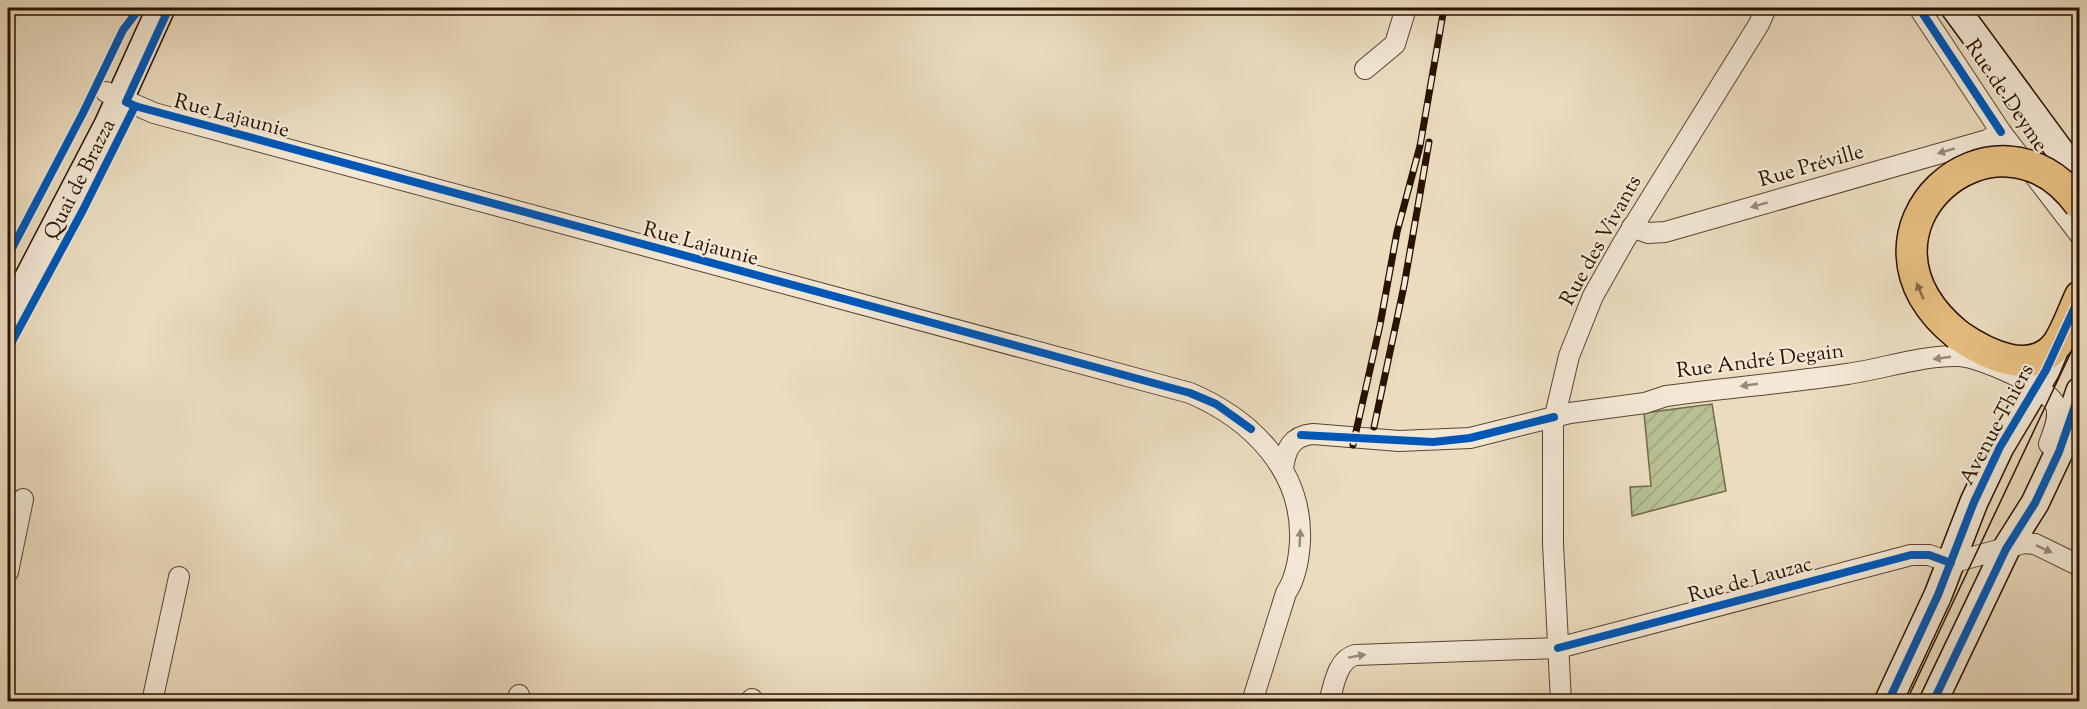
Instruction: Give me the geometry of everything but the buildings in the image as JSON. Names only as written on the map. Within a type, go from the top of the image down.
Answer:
[{"type":"main road","name":"Quai de Brazza","points":[[8,281],[120,99],[149,8]]},
{"type":"main road","name":"Quai de Brazza","points":[[8,317],[120,99],[160,8]]},
{"type":"main road","points":[[1955,8],[2079,178]]},
{"type":"main road","points":[[2057,344],[2042,356],[2031,359],[1981,355],[1940,321],[1923,298],[1911,258],[1916,220],[1934,191],[1963,170],[1982,164],[2018,163],[2048,173],[2062,183],[2079,205]]},
{"type":"main road","name":"Avenue Thiers","points":[[1888,702],[1952,563],[1974,502],[2000,447],[2057,344],[2079,296]]},
{"type":"main road","points":[[1933,702],[2000,551],[2035,503],[2059,452],[2079,391]]},
{"type":"street","points":[[1365,69],[1395,44],[1406,8]]},
{"type":"street","name":"Rue des Vivants","points":[[1561,702],[1553,544],[1554,417],[1569,356],[1593,296],[1632,228],[1759,24],[1766,8]]},
{"type":"street","name":"Rue de Deyme","points":[[1922,8],[2001,132],[2079,235]]},
{"type":"street","name":"Rue Lajaunie","points":[[120,99],[1190,393],[1237,417],[1251,429],[1283,468],[1296,500],[1300,527],[1299,556],[1293,583],[1286,593],[1252,702]]},
{"type":"street","name":"Rue Préville","points":[[1632,228],[1648,233],[1665,232],[1976,143],[2001,132]]},
{"type":"street","name":"Rue André Degain","points":[[1283,468],[1287,449],[1301,435],[1432,441],[1470,438],[1554,417],[1645,403],[1666,396],[1850,374],[1952,356],[1981,355],[2029,398],[2054,403],[2056,424],[2000,551]]},
{"type":"street","points":[[2000,551],[1977,542],[1976,528],[2018,432],[2029,398]]},
{"type":"street","points":[[8,572],[23,499]]},
{"type":"street","points":[[1952,563],[2024,543],[2035,544],[2079,566]]},
{"type":"street","name":"Rue de Lauzac","points":[[1329,702],[1342,663],[1348,657],[1355,655],[1558,648],[1911,555],[1929,555],[1952,563]]},
{"type":"street","points":[[153,702],[179,577]]},
{"type":"green space","points":[[1712,404],[1726,491],[1632,516],[1630,487],[1651,486],[1644,413]]},
{"type":"tram line","points":[[1906,702],[2080,333]]},
{"type":"railway","points":[[1353,445],[1380,325],[1397,232],[1420,146],[1444,8]]},
{"type":"railway","points":[[1374,427],[1404,286],[1429,142]]},
{"type":"cycle path","points":[[8,256],[83,113],[123,30],[140,8]]},
{"type":"cycle path","points":[[169,8],[126,102],[135,106],[1190,393],[1216,404],[1251,429]]},
{"type":"cycle path","points":[[1919,8],[2001,132]]},
{"type":"cycle path","points":[[8,349],[83,210],[135,106]]},
{"type":"cycle path","points":[[1888,702],[1938,595],[1974,502],[2000,447],[2046,370],[2080,296]]},
{"type":"cycle path","points":[[1933,702],[2006,549],[2035,503],[2059,452],[2080,391]]},
{"type":"cycle path","points":[[1301,435],[1433,442],[1470,438],[1554,417]]},
{"type":"cycle path","points":[[1558,648],[1911,555],[1929,555],[1951,563]]}]
